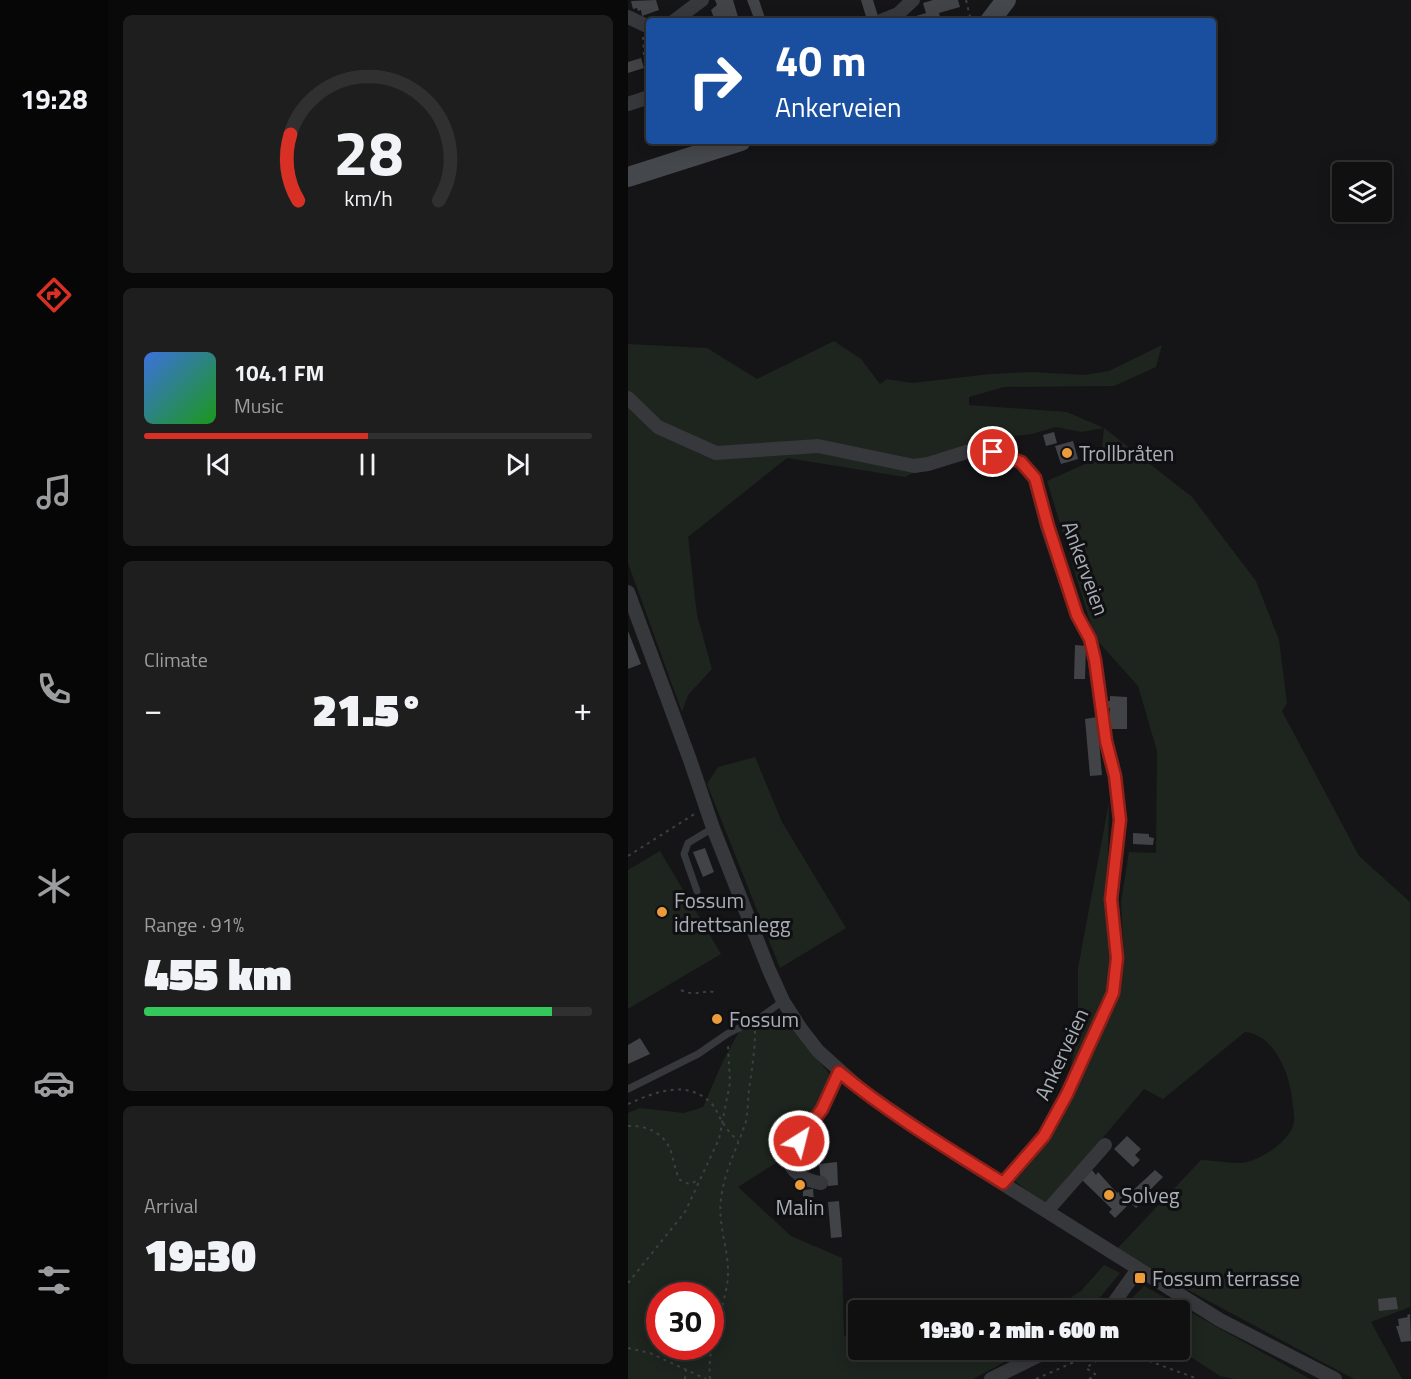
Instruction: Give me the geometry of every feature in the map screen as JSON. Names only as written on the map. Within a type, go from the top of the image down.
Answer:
[{"type":"street","points":[[678,18],[702,0]]},
{"type":"street","points":[[889,18],[898,14],[913,0]]},
{"type":"street","points":[[992,18],[1006,0]]},
{"type":"street","points":[[628,17],[646,26]]},
{"type":"street","points":[[628,104],[646,98]]},
{"type":"street","points":[[628,177],[732,144]]},
{"type":"street","name":"Ankerveien","points":[[628,398],[658,427],[716,453],[818,446],[914,466],[973,450],[993,452],[1021,462],[1035,478],[1077,615],[1090,639],[1106,741],[1115,776],[1120,820],[1111,899],[1117,958],[1113,993],[1067,1094],[1044,1136],[1003,1183]]},
{"type":"street","points":[[628,592],[713,828],[769,970],[783,1001],[818,1051],[864,1092],[1047,1212],[1220,1320],[1336,1379]]},
{"type":"street","points":[[821,1183],[811,1182],[795,1171],[789,1164],[788,1156],[822,1109],[839,1072]]},
{"type":"street","points":[[1047,1212],[1105,1145]]},
{"type":"street","points":[[1116,1300],[1138,1269]]},
{"type":"street","points":[[991,1379],[1030,1360]]},
{"type":"lane","points":[[697,891],[684,854],[688,843],[713,828]]},
{"type":"lane","points":[[628,1089],[698,1054],[783,1001]]},
{"type":"path","points":[[966,0],[971,18]]},
{"type":"path","points":[[646,26],[644,57],[646,63]]},
{"type":"path","points":[[628,856],[706,809]]},
{"type":"path","points":[[681,990],[691,994],[711,991],[716,993]]},
{"type":"path","points":[[628,1348],[650,1353],[708,1379],[711,1344],[727,1285],[728,1253],[720,1214],[721,1199],[727,1172],[746,1118],[755,1049],[754,1021]]},
{"type":"path","points":[[628,1283],[685,1212],[719,1139],[730,1083],[727,1034]]},
{"type":"path","points":[[628,1104],[664,1089],[678,1089],[701,1095],[718,1112],[722,1123],[738,1141]]},
{"type":"path","points":[[628,1126],[648,1128],[661,1136],[669,1148],[680,1180],[689,1184],[699,1180]]},
{"type":"path","points":[[1036,1379],[1077,1360]]},
{"type":"path","points":[[1089,1379],[1095,1373],[1086,1369],[1097,1360]]},
{"type":"path","points":[[1147,1360],[1198,1379]]},
{"type":"path","points":[[685,1379],[686,1369]]},
{"type":"shaded area","points":[[834,341],[861,359],[880,384],[887,379],[912,383],[990,374],[1032,372],[1084,375],[1109,371],[1162,345],[1156,367],[1114,386],[1004,387],[969,397],[969,405],[1067,412],[1104,428],[1082,432],[1056,427],[1032,434],[977,440],[905,477],[787,458],[688,537],[697,615],[712,669],[688,695],[682,712],[628,563],[628,344],[707,348],[757,379]]},
{"type":"shaded area","points":[[1104,428],[1192,497],[1256,581],[1279,640],[1287,703],[1282,711],[1359,856],[1410,902],[1410,1307],[1371,1322],[1402,1379],[1354,1379],[1115,1251],[1201,1160],[1247,1162],[1261,1157],[1274,1148],[1290,1132],[1294,1124],[1294,1115],[1286,1072],[1274,1050],[1256,1035],[1245,1032],[1163,1099],[1144,1089],[1045,1206],[1015,1181],[1049,1141],[1119,996],[1124,961],[1121,901],[1129,852],[1156,853],[1157,751],[1138,686],[1095,638],[1047,481],[1101,457]]},
{"type":"shaded area","points":[[755,757],[782,822],[846,928],[780,968],[707,784],[718,767]]},
{"type":"shaded area","points":[[1109,802],[1107,901],[1112,961],[1108,993],[1068,1082],[1078,1029],[1078,968]]},
{"type":"shaded area","name":"Fossum idrettsanlegg","points":[[660,851],[721,954],[628,1009],[628,870]]},
{"type":"shaded area","points":[[783,1016],[832,1077],[817,1111],[776,1163],[738,1187],[791,1236],[842,1258],[844,1336],[848,1335],[848,1360],[1008,1360],[973,1379],[628,1379],[628,1113],[640,1108],[684,1113],[703,1107],[723,1061],[742,1026]]},
{"type":"shaded area","points":[[1104,1265],[1120,1273],[1098,1300],[1068,1300],[1081,1291]]},
{"type":"shaded area","points":[[1144,1286],[1169,1300],[1130,1300]]},
{"type":"shaded area","points":[[1190,1312],[1310,1379],[1235,1379],[1220,1376],[1190,1356]]},
{"type":"building","points":[[656,0],[659,10],[642,16],[641,10],[633,9],[631,1]]},
{"type":"building","points":[[715,0],[733,0],[738,18],[714,18],[711,10],[717,5]]},
{"type":"building","points":[[747,0],[759,0],[765,18],[754,18]]},
{"type":"building","points":[[861,0],[873,0],[878,16],[866,18]]},
{"type":"building","points":[[933,0],[958,0],[960,7],[939,13],[940,18],[917,18],[916,16],[926,13],[923,3]]},
{"type":"building","points":[[641,58],[644,68],[628,73],[628,62]]},
{"type":"building","points":[[1054,432],[1057,443],[1046,446],[1043,435]]},
{"type":"building","name":"Trollbråten","points":[[1073,441],[1078,459],[1061,464],[1055,446]]},
{"type":"building","points":[[628,631],[641,664],[628,669]]},
{"type":"building","points":[[1075,645],[1086,646],[1085,679],[1074,679]]},
{"type":"building","points":[[1110,696],[1127,697],[1127,729],[1110,729],[1107,717],[1110,717],[1108,701],[1110,701]]},
{"type":"building","points":[[1097,717],[1102,775],[1090,776],[1085,719]]},
{"type":"building","points":[[1133,833],[1149,834],[1149,837],[1154,838],[1153,845],[1133,844]]},
{"type":"building","points":[[705,848],[714,872],[703,877],[693,852]]},
{"type":"building","points":[[640,1038],[650,1054],[628,1064],[628,1045]]},
{"type":"building","points":[[1127,1136],[1141,1149],[1135,1155],[1140,1160],[1133,1167],[1114,1149]]},
{"type":"building","points":[[837,1162],[838,1185],[828,1186],[827,1180],[821,1181],[819,1164]]},
{"type":"building","name":"Solveg","points":[[1092,1170],[1096,1175],[1098,1172],[1117,1193],[1124,1196],[1122,1198],[1128,1205],[1115,1218],[1109,1212],[1112,1209],[1082,1180]]},
{"type":"building","points":[[1155,1170],[1163,1177],[1144,1196],[1146,1198],[1136,1208],[1129,1201],[1131,1198],[1128,1195]]},
{"type":"building","points":[[813,1189],[814,1202],[803,1202],[803,1190]]},
{"type":"building","points":[[839,1201],[842,1237],[831,1238],[828,1202]]},
{"type":"building","points":[[1396,1297],[1398,1309],[1379,1311],[1378,1299]]},
{"type":"building","points":[[1410,1314],[1411,1341],[1401,1342],[1396,1326],[1399,1326],[1398,1319],[1408,1317],[1407,1315]]},
{"type":"place","name":"Trollbråten","points":[[1067,453]]},
{"type":"place","name":"Fossum idrettsanlegg","points":[[662,912]]},
{"type":"place","name":"Fossum","points":[[717,1019]]},
{"type":"place","name":"Malin","points":[[800,1185]]},
{"type":"place","name":"Solveg","points":[[1109,1195]]},
{"type":"place","name":"Fossum terrasse","points":[[1140,1278]]},
{"type":"route","points":[[799,1141],[822,1109],[839,1072],[864,1092],[954,1153],[1003,1183],[1044,1136],[1067,1094],[1113,993],[1117,958],[1111,899],[1120,820],[1115,776],[1106,741],[1095,660],[1090,639],[1077,615],[1035,478],[1021,462],[993,452]]}]
